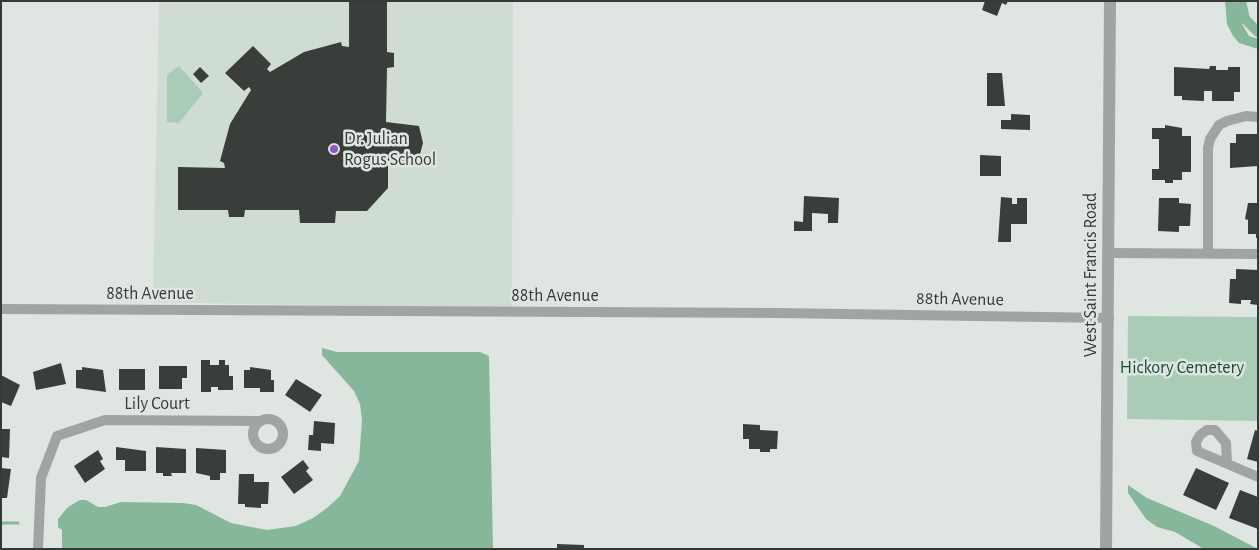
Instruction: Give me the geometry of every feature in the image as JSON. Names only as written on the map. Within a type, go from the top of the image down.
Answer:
[{"type":"street","name":"West Saint Francis Road","points":[[1106,549],[1110,1]]},
{"type":"street","points":[[1208,252],[1210,139],[1219,124],[1246,116],[1258,117]]},
{"type":"street","points":[[1109,253],[1208,252],[1258,254]]},
{"type":"street","name":"88th Avenue","points":[[1,309],[778,313],[1108,318]]},
{"type":"street","name":"Lily Court","points":[[38,549],[41,478],[57,436],[105,420],[260,421]]},
{"type":"street","points":[[1227,463],[1258,476]]},
{"type":"shaded area","name":"Dr. Julian Rogus School","points":[[159,1],[513,1],[512,309],[149,302],[153,297]]},
{"type":"shaded area","points":[[1225,1],[1239,1],[1242,24],[1249,36],[1258,39],[1258,49],[1239,43],[1233,36],[1227,24]]},
{"type":"shaded area","points":[[322,348],[337,352],[480,352],[489,356],[493,549],[62,549],[62,530],[58,527],[58,519],[68,507],[80,500],[86,500],[98,507],[121,502],[196,505],[231,523],[267,530],[296,526],[313,518],[327,508],[340,496],[359,461],[362,420],[360,404],[354,391],[322,355]]},
{"type":"shaded area","points":[[1128,485],[1147,498],[1214,526],[1258,549],[1204,549],[1175,532],[1157,527],[1146,519],[1128,493]]},
{"type":"green space","points":[[179,66],[203,93],[179,123],[167,122],[167,75]]},
{"type":"green space","name":"Hickory Cemetery","points":[[1128,316],[1258,317],[1258,421],[1127,419]]},
{"type":"building","name":"Dr. Julian Rogus School","points":[[349,1],[387,1],[387,52],[394,53],[394,67],[387,68],[386,122],[419,126],[423,143],[418,162],[388,161],[388,188],[367,211],[336,211],[335,223],[300,223],[299,210],[245,210],[244,217],[229,217],[228,210],[178,210],[178,167],[225,168],[224,163],[220,161],[230,124],[251,90],[249,87],[244,91],[225,73],[253,46],[271,64],[267,69],[270,72],[304,52],[341,42],[342,46],[349,47]]},
{"type":"building","points":[[985,1],[1008,1],[1006,5],[1002,3],[997,16],[982,10]]},
{"type":"building","points":[[1210,66],[1216,66],[1216,70],[1240,67],[1240,92],[1234,92],[1234,101],[1212,101],[1212,91],[1204,91],[1204,101],[1182,100],[1182,96],[1174,96],[1174,67],[1209,69]]},
{"type":"building","points":[[200,67],[209,76],[201,83],[193,74]]},
{"type":"building","points":[[987,73],[1002,73],[1005,106],[987,106]]},
{"type":"building","points":[[1011,114],[1030,115],[1030,130],[1001,129],[1001,120],[1011,120]]},
{"type":"building","points":[[1165,125],[1182,128],[1182,136],[1191,136],[1191,172],[1182,172],[1182,180],[1173,180],[1173,183],[1165,183],[1165,180],[1152,180],[1152,169],[1159,169],[1159,139],[1152,139],[1152,128],[1165,128]]},
{"type":"building","points":[[1236,134],[1257,134],[1258,166],[1230,168],[1230,143],[1236,143]]},
{"type":"building","points":[[980,155],[1001,156],[1001,176],[980,176]]},
{"type":"building","points":[[804,196],[839,198],[838,223],[828,223],[828,214],[812,213],[812,231],[794,231],[794,221],[803,222]]},
{"type":"building","points":[[1001,197],[1012,198],[1012,204],[1017,204],[1017,198],[1027,198],[1027,224],[1011,224],[1011,242],[998,242]]},
{"type":"building","points":[[1159,198],[1179,198],[1179,203],[1191,204],[1190,226],[1179,226],[1179,232],[1158,231]]},
{"type":"building","points":[[1248,203],[1258,203],[1258,238],[1256,238],[1256,234],[1248,234],[1248,220],[1245,219]]},
{"type":"building","points":[[1236,269],[1258,270],[1258,305],[1250,304],[1251,300],[1241,300],[1241,304],[1229,303],[1230,279],[1236,279]]},
{"type":"building","points":[[201,360],[210,360],[210,365],[219,365],[219,360],[225,360],[225,365],[229,365],[229,376],[233,376],[233,390],[218,390],[218,387],[211,387],[211,392],[201,392]]},
{"type":"building","points":[[61,363],[66,384],[36,390],[33,372]]},
{"type":"building","points":[[159,366],[187,366],[187,378],[182,378],[182,389],[159,389]]},
{"type":"building","points":[[82,367],[103,370],[106,392],[76,388],[76,370],[82,370]]},
{"type":"building","points":[[250,367],[271,370],[271,380],[274,380],[274,392],[260,392],[260,388],[244,388],[244,370],[250,370]]},
{"type":"building","points":[[119,369],[145,369],[145,390],[119,390]]},
{"type":"building","points":[[1,375],[20,385],[11,406],[1,402]]},
{"type":"building","points":[[296,379],[322,395],[310,412],[285,395]]},
{"type":"building","points":[[314,421],[335,423],[334,444],[321,443],[321,451],[308,450],[309,435],[313,435]]},
{"type":"building","points":[[743,424],[760,425],[760,430],[778,431],[777,449],[770,449],[770,452],[760,452],[760,449],[749,449],[749,439],[743,439]]},
{"type":"building","points":[[1,429],[10,429],[9,458],[1,457]]},
{"type":"building","points":[[1255,430],[1258,431],[1258,462],[1247,459]]},
{"type":"building","points":[[116,447],[146,451],[146,471],[125,471],[125,460],[116,460]]},
{"type":"building","points":[[156,447],[186,449],[186,473],[171,473],[172,476],[163,476],[163,473],[156,473]]},
{"type":"building","points":[[196,448],[226,450],[226,473],[220,473],[220,480],[210,480],[210,476],[196,473]]},
{"type":"building","points":[[98,450],[103,459],[100,461],[105,469],[85,483],[74,466]]},
{"type":"building","points":[[303,460],[309,468],[306,471],[313,480],[294,494],[281,477]]},
{"type":"building","points":[[1,468],[11,469],[7,498],[1,498]]},
{"type":"building","points":[[1196,468],[1229,483],[1216,510],[1183,495]]},
{"type":"building","points":[[239,474],[254,474],[254,482],[269,482],[268,504],[261,504],[261,508],[245,507],[245,504],[238,504]]},
{"type":"building","points":[[1240,490],[1258,497],[1258,529],[1229,518]]},
{"type":"building","points":[[557,544],[584,545],[584,549],[557,549]]},
{"type":"waterway","points":[[1241,1],[1245,19],[1258,32]]},
{"type":"waterway","points":[[1,523],[18,523]]},
{"type":"place","name":"Dr. Julian Rogus School","points":[[334,149]]}]
